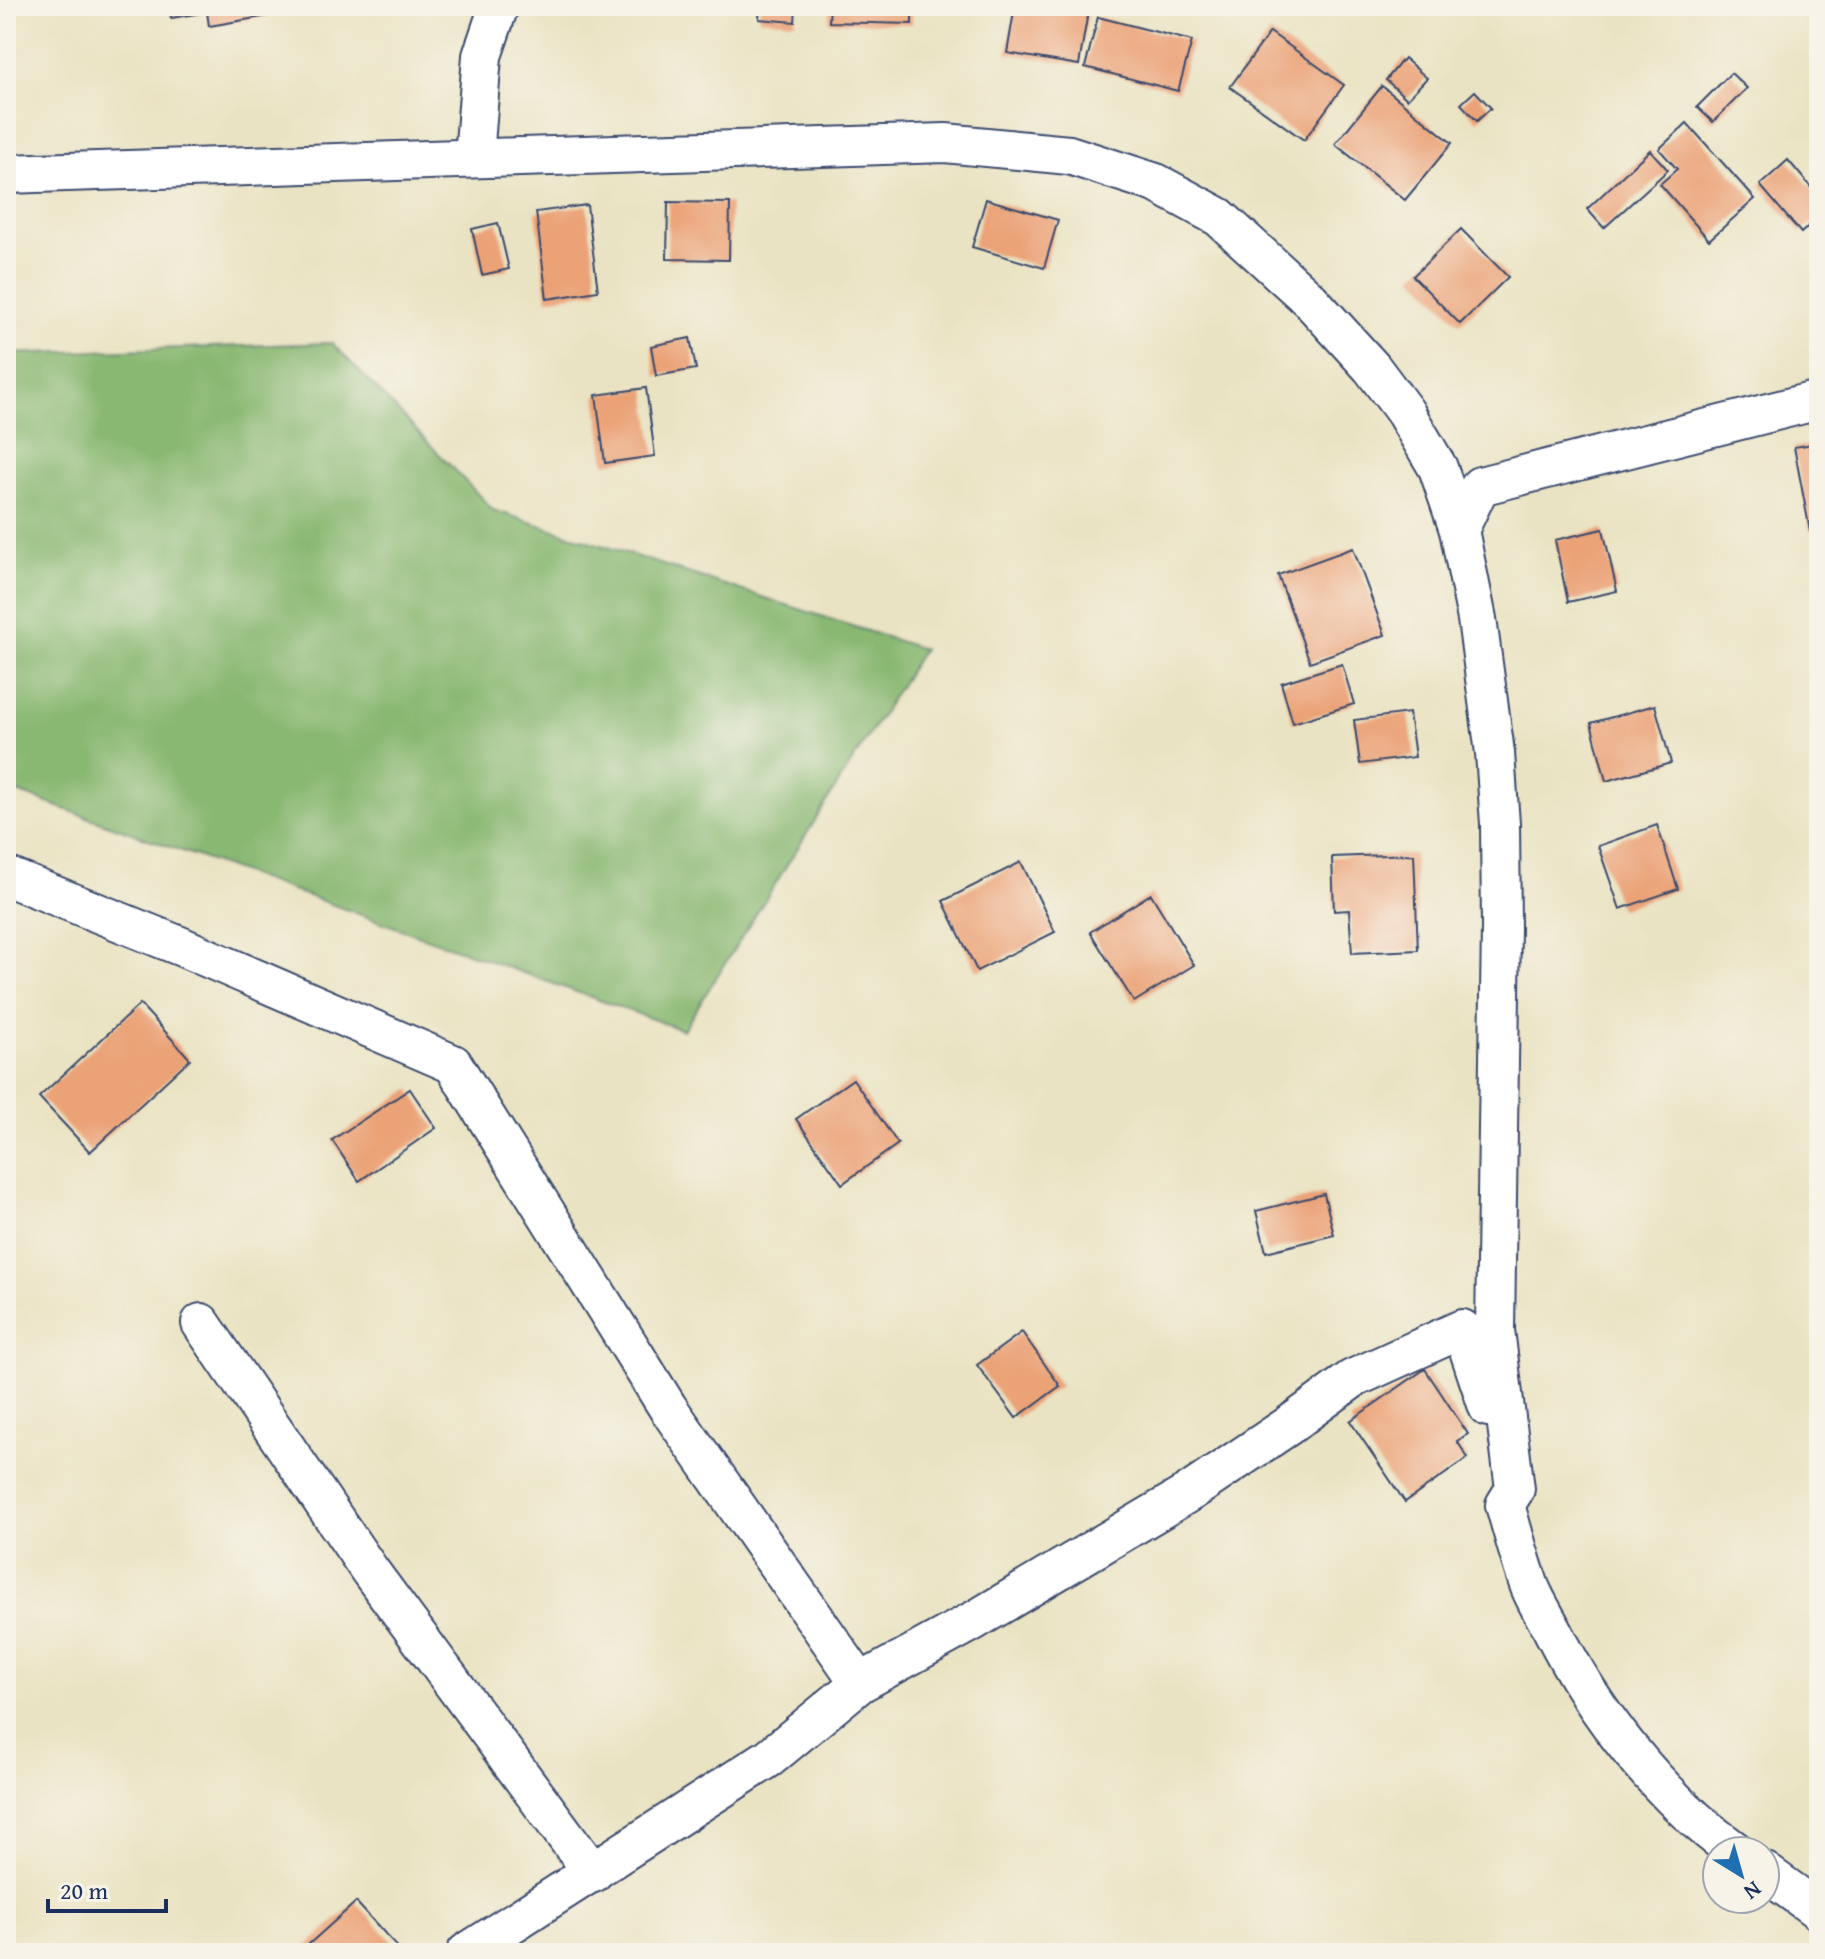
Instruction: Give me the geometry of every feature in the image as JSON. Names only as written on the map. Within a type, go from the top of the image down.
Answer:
[{"type":"street","points":[[474,157],[482,56],[499,6]]},
{"type":"street","points":[[6,174],[945,143],[1069,155],[1156,183],[1219,217],[1310,300],[1372,368],[1405,412],[1438,468],[1459,530],[1477,619],[1495,753],[1500,824],[1495,1330],[1515,1489],[1505,1505],[1531,1589],[1573,1671],[1661,1787],[1713,1835]]},
{"type":"street","points":[[1459,530],[1480,486],[1819,400]]},
{"type":"street","points":[[6,876],[180,946],[453,1064],[668,1408],[860,1683]]},
{"type":"street","points":[[201,1323],[370,1571],[593,1873]]},
{"type":"street","points":[[466,1953],[769,1758],[860,1683],[975,1620],[1190,1492],[1352,1379],[1462,1329],[1515,1489]]},
{"type":"street","points":[[1781,1884],[1819,1911]]},
{"type":"green space","points":[[332,343],[493,510],[923,649],[683,1030],[6,788],[6,354]]},
{"type":"building","points":[[169,6],[266,6],[268,16],[209,26],[207,12],[171,18]]},
{"type":"building","points":[[760,6],[796,6],[795,22],[759,19]]},
{"type":"building","points":[[830,6],[912,6],[912,24],[829,22]]},
{"type":"building","points":[[1015,6],[1089,6],[1079,65],[1007,53]]},
{"type":"building","points":[[1098,17],[1192,41],[1178,91],[1085,67]]},
{"type":"building","points":[[1270,32],[1344,85],[1304,140],[1230,87]]},
{"type":"building","points":[[1404,58],[1427,78],[1407,99],[1386,80]]},
{"type":"building","points":[[1731,73],[1747,88],[1713,122],[1697,107]]},
{"type":"building","points":[[1382,86],[1452,143],[1405,200],[1335,144]]},
{"type":"building","points":[[1475,91],[1491,108],[1477,121],[1461,104]]},
{"type":"building","points":[[1687,123],[1755,199],[1709,240],[1660,184],[1677,169],[1659,149]]},
{"type":"building","points":[[1650,150],[1668,170],[1604,228],[1587,209]]},
{"type":"building","points":[[1788,160],[1819,197],[1819,217],[1801,233],[1760,185]]},
{"type":"building","points":[[986,199],[1058,220],[1044,268],[972,247]]},
{"type":"building","points":[[668,202],[730,203],[729,260],[667,259]]},
{"type":"building","points":[[587,205],[598,291],[547,299],[536,212]]},
{"type":"building","points":[[498,223],[509,269],[482,275],[472,229]]},
{"type":"building","points":[[1461,229],[1508,277],[1460,324],[1413,276]]},
{"type":"building","points":[[690,338],[696,369],[656,376],[651,346]]},
{"type":"building","points":[[646,388],[655,456],[605,463],[596,395]]},
{"type":"building","points":[[1819,443],[1819,529],[1810,531],[1794,447]]},
{"type":"building","points":[[1603,529],[1617,591],[1568,602],[1555,540]]},
{"type":"building","points":[[1353,548],[1385,635],[1310,662],[1278,575]]},
{"type":"building","points":[[1342,664],[1354,704],[1293,723],[1281,683]]},
{"type":"building","points":[[1655,705],[1671,763],[1606,781],[1591,723]]},
{"type":"building","points":[[1409,713],[1415,757],[1360,764],[1354,720]]},
{"type":"building","points":[[1657,825],[1678,889],[1620,909],[1598,846]]},
{"type":"building","points":[[1414,854],[1418,950],[1352,953],[1349,910],[1334,911],[1332,857]]},
{"type":"building","points":[[1021,862],[1055,932],[977,971],[943,901]]},
{"type":"building","points":[[1151,894],[1194,965],[1134,1002],[1090,932]]},
{"type":"building","points":[[140,1004],[190,1059],[90,1152],[39,1097]]},
{"type":"building","points":[[853,1079],[898,1144],[842,1184],[796,1119]]},
{"type":"building","points":[[410,1089],[436,1128],[359,1181],[332,1140]]},
{"type":"building","points":[[1324,1194],[1334,1235],[1266,1252],[1256,1211]]},
{"type":"building","points":[[1022,1332],[1060,1386],[1016,1418],[977,1365]]},
{"type":"building","points":[[1425,1369],[1468,1434],[1457,1441],[1468,1458],[1405,1502],[1350,1421]]},
{"type":"building","points":[[356,1902],[403,1953],[299,1953]]}]
